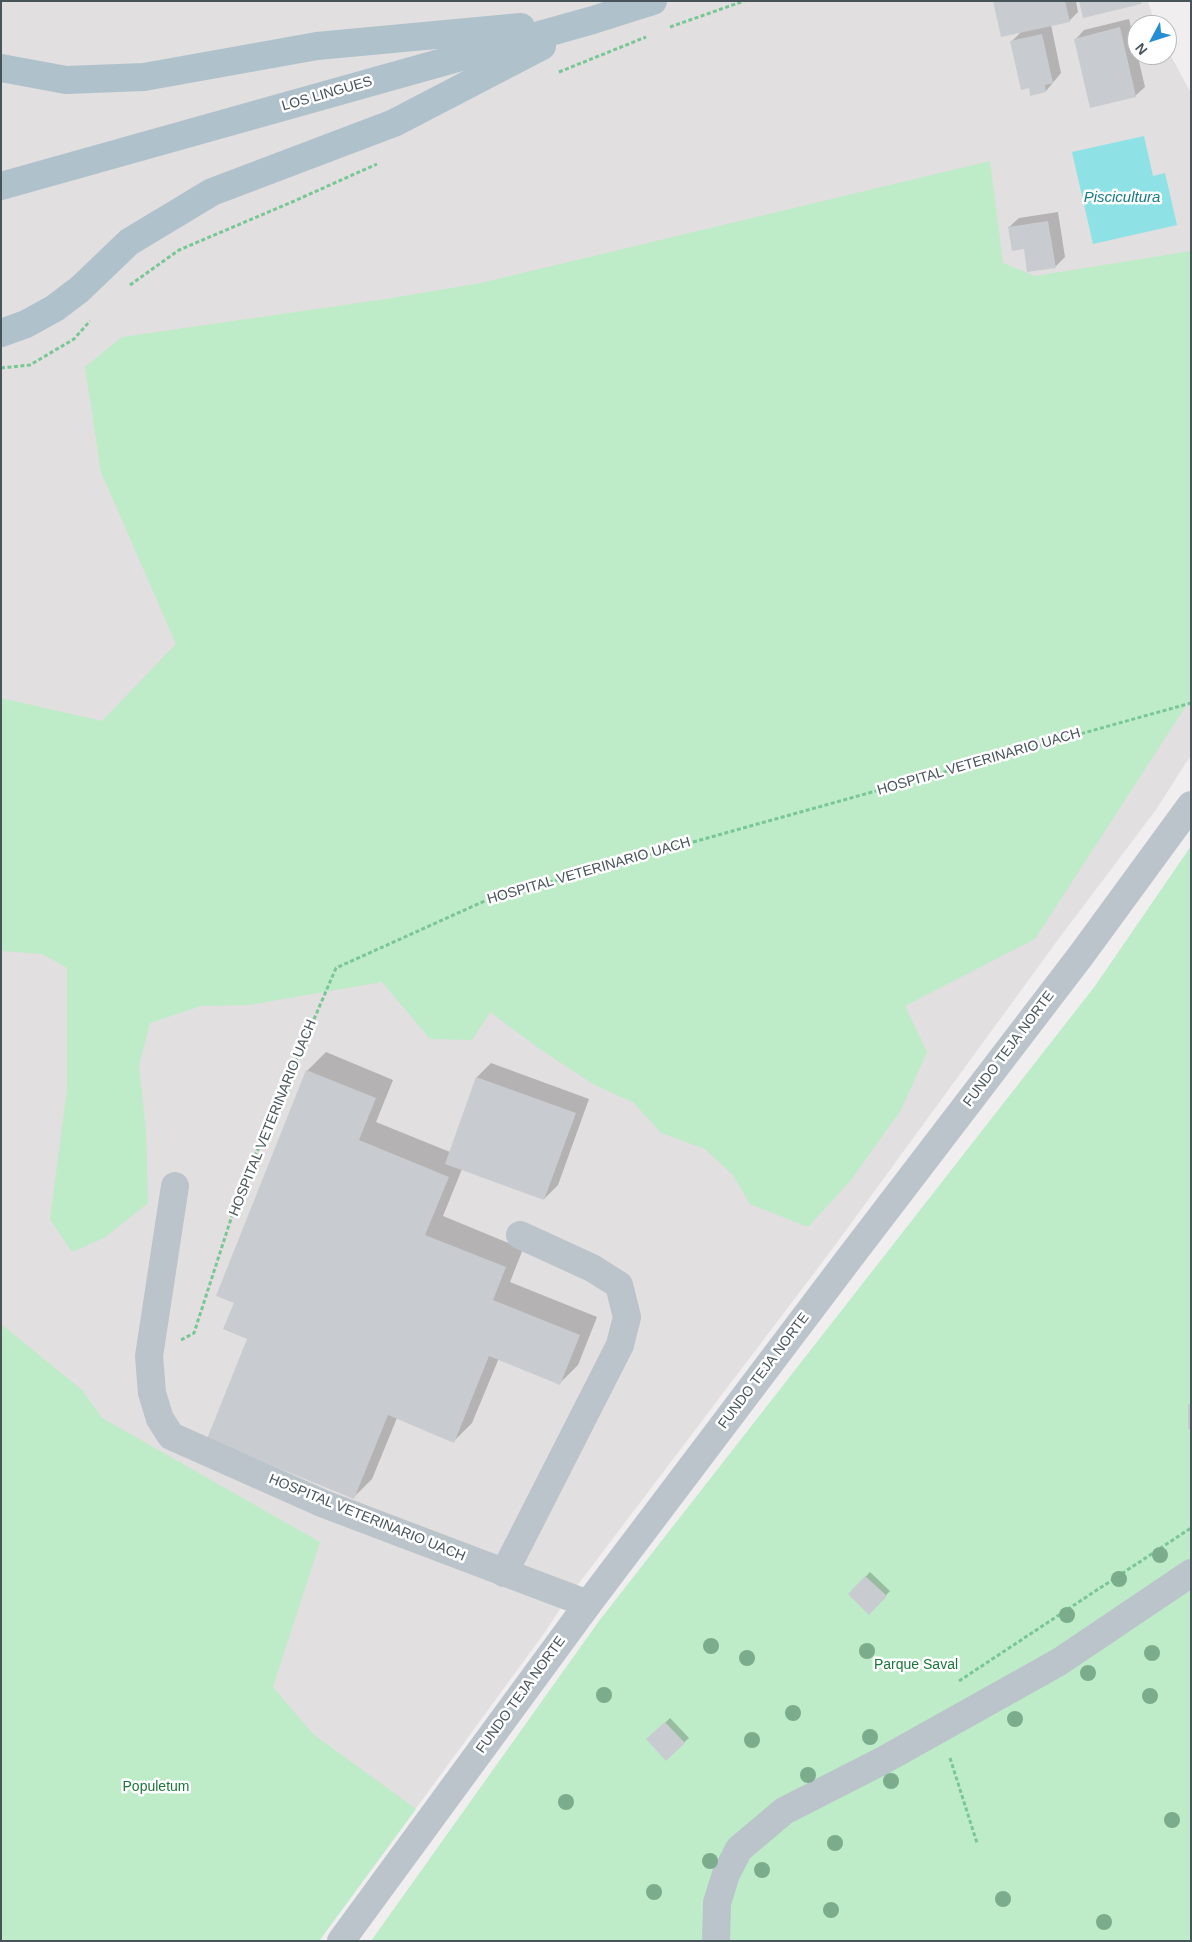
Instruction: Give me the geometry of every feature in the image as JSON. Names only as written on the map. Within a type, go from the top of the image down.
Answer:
[{"type":"main road","name":"LOS LINGUES","points":[[1,186],[593,20],[653,1]]},
{"type":"main road","points":[[1,68],[66,80],[144,77],[317,46],[593,20]]},
{"type":"main road","points":[[1,333],[26,324],[55,308],[80,289],[129,242],[212,192],[394,123],[593,20]]},
{"type":"street","name":"FUNDO TEJA NORTE","points":[[341,1941],[588,1604],[1082,954],[1191,805]]},
{"type":"street","name":"HOSPITAL VETERINARIO UACH","points":[[175,1186],[149,1356],[152,1393],[160,1419],[172,1436],[324,1504],[588,1604]]},
{"type":"street","points":[[504,1573],[620,1345],[627,1317],[619,1285],[592,1268],[520,1234]]},
{"type":"street","points":[[716,1941],[717,1903],[726,1874],[739,1849],[784,1811],[882,1761],[1059,1662],[1191,1573]]},
{"type":"path","points":[[666,28],[744,1]]},
{"type":"path","points":[[553,75],[649,36]]},
{"type":"path","points":[[124,289],[179,250],[380,162]]},
{"type":"path","points":[[1,368],[30,365],[74,339],[92,320]]},
{"type":"path","name":"HOSPITAL VETERINARIO UACH","points":[[149,1356],[194,1332],[240,1191],[336,968],[489,899],[1191,704]]},
{"type":"shaded area","points":[[1,1],[1148,1],[1152,15],[1127,15],[1127,65],[1176,65],[1191,93],[1191,755],[1155,811],[1057,941],[833,1248],[564,1603],[545,1632],[319,1941],[1,1941]]},
{"type":"green space","points":[[990,161],[1003,263],[1035,276],[1191,251],[1191,698],[1035,939],[905,1006],[927,1052],[901,1110],[851,1180],[808,1227],[750,1204],[733,1175],[705,1149],[661,1133],[634,1103],[593,1084],[537,1047],[490,1012],[472,1040],[430,1039],[382,982],[249,1005],[201,1006],[150,1023],[139,1066],[146,1130],[148,1203],[104,1238],[72,1252],[50,1219],[67,1089],[67,968],[42,954],[1,951],[1,698],[102,721],[176,644],[101,472],[85,367],[122,337],[386,299],[481,283]]},
{"type":"green space","name":"Parque Saval","points":[[1191,846],[1191,1941],[371,1941],[599,1621],[1095,986]]},
{"type":"green space","name":"Populetum","points":[[1,1324],[82,1390],[102,1418],[320,1542],[273,1687],[313,1734],[416,1809],[319,1941],[1,1941]]},
{"type":"water","name":"Piscicultura","points":[[1144,136],[1153,176],[1165,173],[1177,225],[1093,244],[1072,152]]},
{"type":"building","points":[[993,1],[1065,1],[1070,22],[1001,37]]},
{"type":"building","points":[[1079,1],[1141,1],[1141,4],[1083,18]]},
{"type":"building","points":[[1120,27],[1127,65],[1129,65],[1136,97],[1090,108],[1074,39]]},
{"type":"building","points":[[1042,34],[1053,83],[1045,85],[1046,92],[1030,96],[1029,88],[1021,90],[1010,41]]},
{"type":"building","points":[[1048,221],[1056,268],[1027,272],[1024,249],[1012,251],[1008,227]]},
{"type":"building","points":[[306,1070],[376,1098],[359,1140],[449,1177],[425,1235],[506,1267],[493,1300],[580,1335],[560,1385],[489,1356],[454,1443],[388,1415],[354,1499],[207,1439],[247,1339],[223,1329],[234,1303],[216,1296]]},
{"type":"building","points":[[476,1077],[576,1113],[544,1200],[445,1164]]},
{"type":"building","points":[[1188,1404],[1191,1404],[1191,1429],[1188,1429]]},
{"type":"building","points":[[865,1576],[887,1596],[869,1615],[848,1594]]},
{"type":"building","points":[[665,1722],[685,1743],[666,1761],[646,1739]]}]
